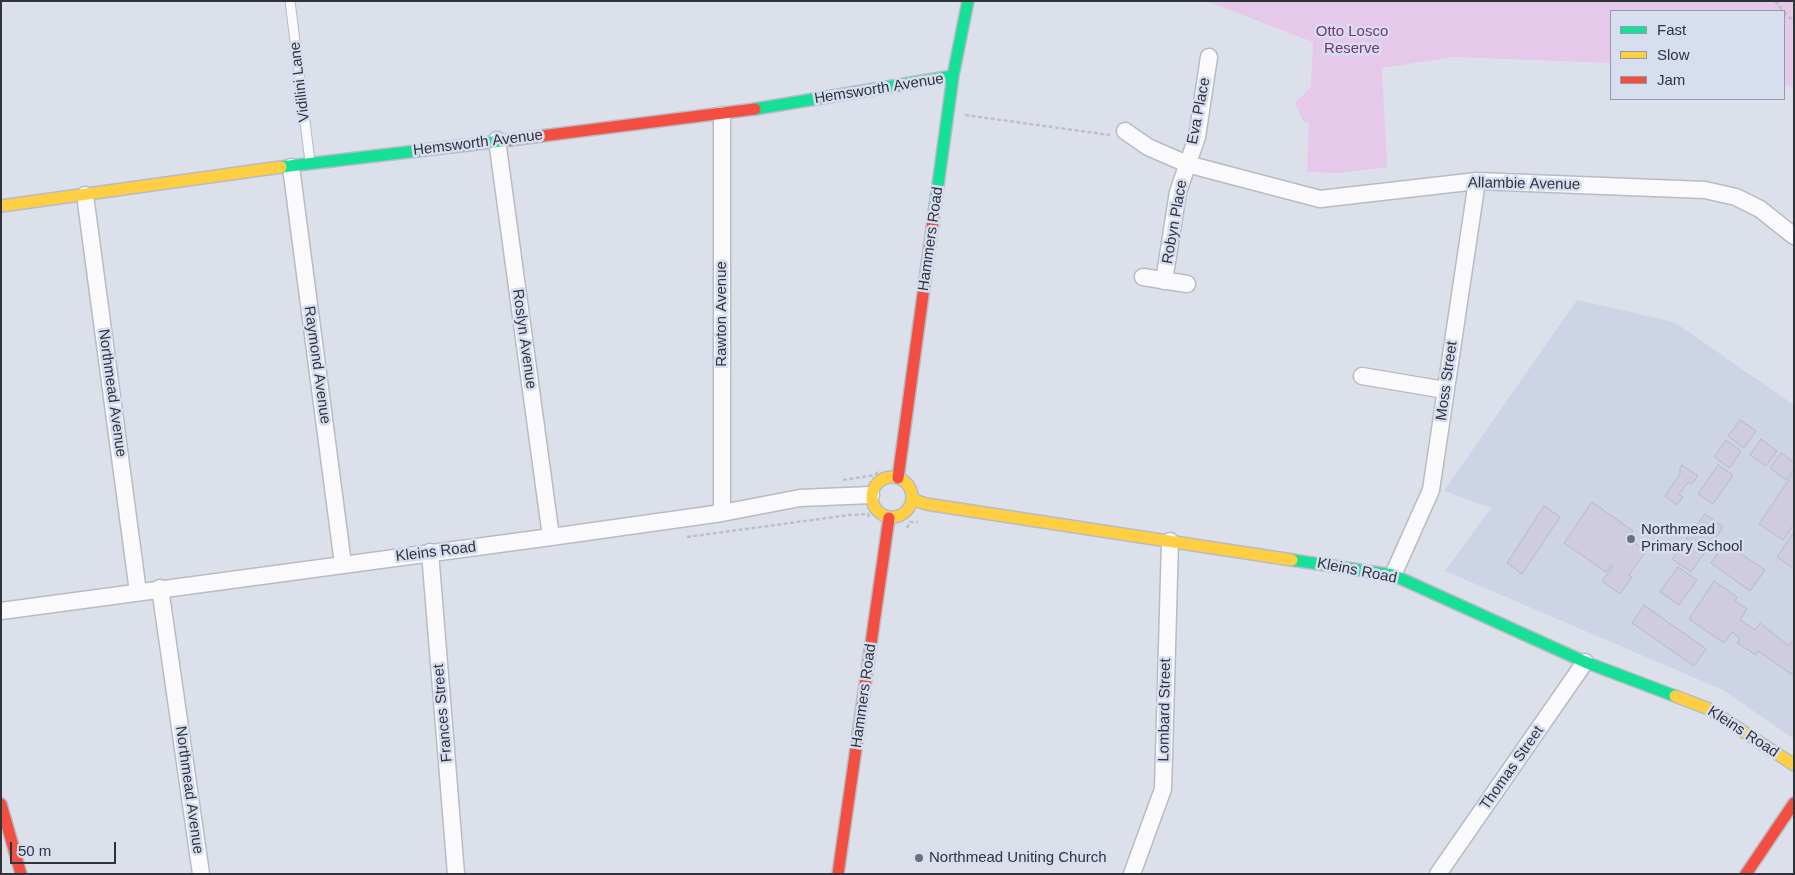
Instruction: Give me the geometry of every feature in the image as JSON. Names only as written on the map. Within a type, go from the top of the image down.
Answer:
[{"type":"main road","name":"Hammers Road","points":[[898,478],[953,76],[968,1]]},
{"type":"main road","name":"Hemsworth Avenue","points":[[1,206],[310,163],[722,115],[953,76]]},
{"type":"main road","points":[[886,477],[898,478],[907,483],[912,499],[907,511],[896,518],[889,518],[878,512],[874,507],[871,495],[873,489],[881,480],[886,477]]},
{"type":"main road","name":"Kleins Road","points":[[912,499],[926,504],[1393,575],[1586,662],[1709,709],[1794,765]]},
{"type":"main road","name":"Hammers Road","points":[[838,874],[889,518]]},
{"type":"main road","points":[[1,804],[21,874]]},
{"type":"main road","points":[[1746,874],[1794,804]]},
{"type":"street","name":"Eva Place","points":[[1187,164],[1197,137],[1209,57]]},
{"type":"street","name":"Rawton Avenue","points":[[722,115],[722,513]]},
{"type":"street","name":"Allambie Avenue","points":[[1125,131],[1148,147],[1187,164],[1320,199],[1477,181],[1705,190],[1736,196],[1760,209],[1794,236]]},
{"type":"street","name":"Roslyn Avenue","points":[[497,140],[551,537]]},
{"type":"street","name":"Robyn Place","points":[[1164,281],[1178,192],[1187,164]]},
{"type":"street","name":"Raymond Avenue","points":[[291,167],[344,564]]},
{"type":"street","name":"Moss Street","points":[[1393,575],[1431,490],[1477,181]]},
{"type":"street","name":"Northmead Avenue","points":[[85,195],[138,592]]},
{"type":"street","name":"Robyn Place","points":[[1143,277],[1186,284]]},
{"type":"street","points":[[1362,376],[1445,390]]},
{"type":"street","name":"Kleins Road","points":[[1,611],[722,513],[800,498],[871,495]]},
{"type":"street","name":"Lombard Street","points":[[1132,874],[1163,789],[1170,541]]},
{"type":"street","name":"Frances Street","points":[[430,552],[456,874]]},
{"type":"street","name":"Northmead Avenue","points":[[160,588],[201,874]]},
{"type":"street","name":"Thomas Street","points":[[1438,874],[1586,662]]},
{"type":"lane","name":"Vidilini Lane","points":[[290,1],[310,163]]},
{"type":"path","points":[[948,114],[1106,135],[1125,131]]},
{"type":"path","points":[[838,480],[876,475],[880,470],[881,463]]},
{"type":"path","points":[[686,537],[858,514],[868,514],[872,521]]},
{"type":"path","points":[[905,535],[910,522],[920,522]]},
{"type":"shaded area","name":"Northmead Primary School","points":[[1577,300],[1674,322],[1794,405],[1794,739],[1723,690],[1445,571],[1491,508],[1444,491]]},
{"type":"green space","name":"Otto Losco Reserve","points":[[1206,1],[1794,1],[1794,89],[1785,84],[1785,10],[1610,10],[1610,63],[1453,57],[1382,68],[1387,167],[1339,173],[1307,172],[1309,121],[1304,123],[1295,103],[1311,87],[1313,42]]},
{"type":"building","points":[[1740,420],[1756,431],[1744,448],[1728,436]]},
{"type":"building","points":[[1761,439],[1777,451],[1766,466],[1750,455]]},
{"type":"building","points":[[1726,440],[1741,451],[1730,468],[1714,457]]},
{"type":"building","points":[[1781,453],[1794,462],[1794,469],[1786,480],[1770,468]]},
{"type":"building","points":[[1682,465],[1698,476],[1692,484],[1688,482],[1679,494],[1683,497],[1677,505],[1665,496],[1680,474]]},
{"type":"building","points":[[1718,465],[1733,475],[1713,504],[1698,494]]},
{"type":"building","points":[[1794,472],[1794,524],[1783,540],[1759,524]]},
{"type":"building","points":[[1592,502],[1633,531],[1628,538],[1646,551],[1629,575],[1632,577],[1620,594],[1602,581],[1613,566],[1611,565],[1606,572],[1564,543]]},
{"type":"building","points":[[1544,506],[1560,517],[1522,574],[1507,563]]},
{"type":"building","points":[[1705,514],[1723,527],[1691,572],[1672,559]]},
{"type":"building","points":[[1794,532],[1794,569],[1777,557]]},
{"type":"building","points":[[1725,543],[1765,570],[1750,591],[1711,563]]},
{"type":"building","points":[[1678,567],[1697,580],[1679,605],[1660,592]]},
{"type":"building","points":[[1714,581],[1737,597],[1735,601],[1747,609],[1740,620],[1755,630],[1760,623],[1789,646],[1791,642],[1794,644],[1794,676],[1758,651],[1756,655],[1737,643],[1740,638],[1732,632],[1724,643],[1689,619]]},
{"type":"building","points":[[1644,605],[1706,649],[1694,666],[1632,623]]},
{"type":"traffic: fast","points":[[934,214],[953,76],[968,1]]},
{"type":"traffic: fast","points":[[755,109],[953,76]]},
{"type":"traffic: fast","points":[[281,167],[510,140]]},
{"type":"traffic: fast","points":[[1292,560],[1393,575],[1585,662],[1675,696]]},
{"type":"traffic: slow","points":[[1,206],[281,167]]},
{"type":"traffic: slow","points":[[896,477],[903,480],[909,486],[912,497],[911,505],[903,514],[896,517],[888,517],[881,514],[873,505],[872,493],[875,486],[884,478],[896,477]]},
{"type":"traffic: slow","points":[[912,499],[926,504],[1292,560]]},
{"type":"traffic: slow","points":[[1675,696],[1709,709],[1794,765]]},
{"type":"traffic: jam","points":[[510,140],[755,109]]},
{"type":"traffic: jam","points":[[898,478],[934,214]]},
{"type":"traffic: jam","points":[[838,874],[889,518]]},
{"type":"traffic: jam","points":[[1746,874],[1794,803]]},
{"type":"traffic: jam","points":[[1,804],[21,874]]},
{"type":"place","name":"Northmead Primary School","points":[[1631,539]]},
{"type":"place","name":"Northmead Uniting Church","points":[[919,858]]}]
